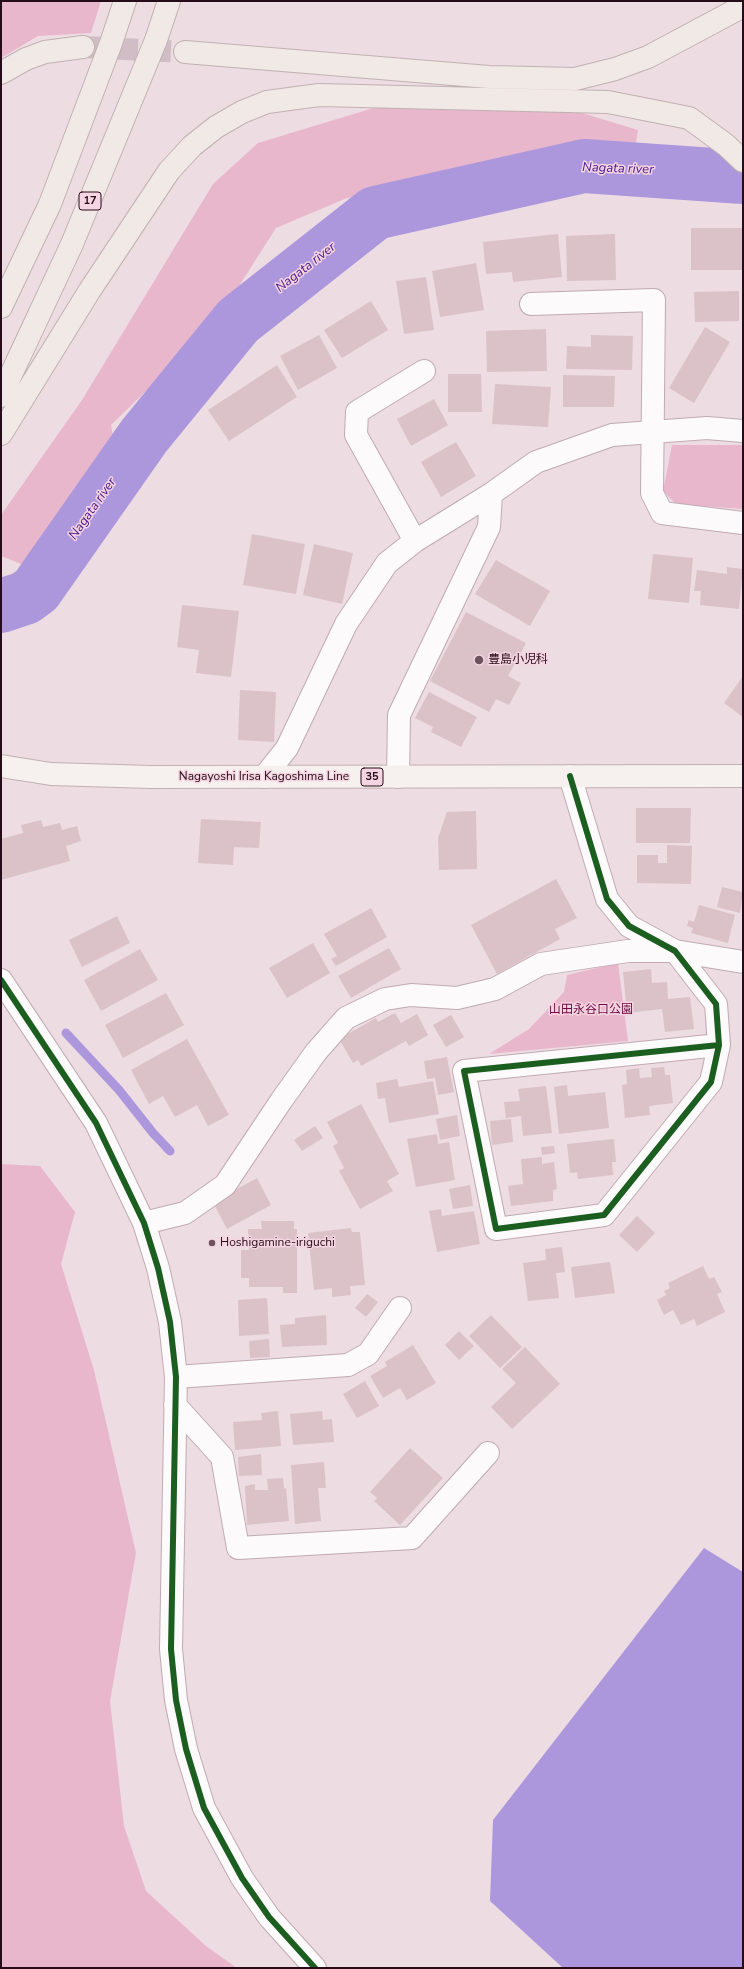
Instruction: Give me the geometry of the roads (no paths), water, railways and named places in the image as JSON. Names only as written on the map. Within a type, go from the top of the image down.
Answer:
[{"type":"highway","points":[[1,307],[50,204],[111,43],[125,1]]},
{"type":"highway","name":"17","points":[[1,396],[72,244],[156,40],[169,1]]},
{"type":"highway","points":[[186,52],[489,77],[575,79],[615,69],[648,57],[738,10]]},
{"type":"highway","points":[[1,73],[26,59],[45,52],[83,47]]},
{"type":"highway","points":[[1,434],[90,290],[169,171],[192,146],[216,127],[242,112],[267,102],[319,95],[608,102],[688,118],[726,145],[743,160]]},
{"type":"main road","name":"Nagayoshi Irisa Kagoshima Line","points":[[1,766],[51,774],[151,777],[743,776]]},
{"type":"street","points":[[531,304],[654,300],[652,493],[662,513],[743,523]]},
{"type":"street","points":[[415,541],[356,435],[357,412],[424,371]]},
{"type":"street","points":[[264,776],[287,748],[346,624],[387,563],[415,541],[491,494],[536,462],[612,435],[707,428],[743,431]]},
{"type":"street","points":[[398,777],[399,715],[489,527],[491,494]]},
{"type":"street","points":[[570,776],[608,899],[629,926],[675,951],[716,1004],[719,1045],[711,1082],[604,1215],[496,1229],[464,1071],[719,1045]]},
{"type":"street","points":[[144,1223],[185,1213],[225,1185],[281,1101],[316,1052],[346,1018],[385,999],[411,995],[457,998],[495,989],[541,964],[628,951],[675,951],[743,962]]},
{"type":"street","points":[[1,980],[96,1123],[144,1223],[158,1268],[170,1322],[176,1377],[171,1649],[176,1700],[186,1749],[204,1808],[242,1878],[269,1917],[315,1968]]},
{"type":"street","points":[[176,1377],[348,1365],[368,1354],[400,1308]]},
{"type":"street","points":[[175,1405],[222,1457],[238,1548],[412,1538],[488,1453]]},
{"type":"waterway","name":"Nagata river","points":[[1,606],[25,598],[36,590],[144,436],[238,321],[375,213],[584,166],[743,177]]},
{"type":"waterway","points":[[66,1033],[119,1090],[153,1133],[170,1151]]},
{"type":"tunnel","points":[[83,47],[185,52]]},
{"type":"place","name":"豊島小児科","points":[[479,660]]},
{"type":"place","name":"Hoshigamine-iriguchi","points":[[212,1243]]},
{"type":"park label","name":"山田永谷口公園","points":[[591,1010]]}]
